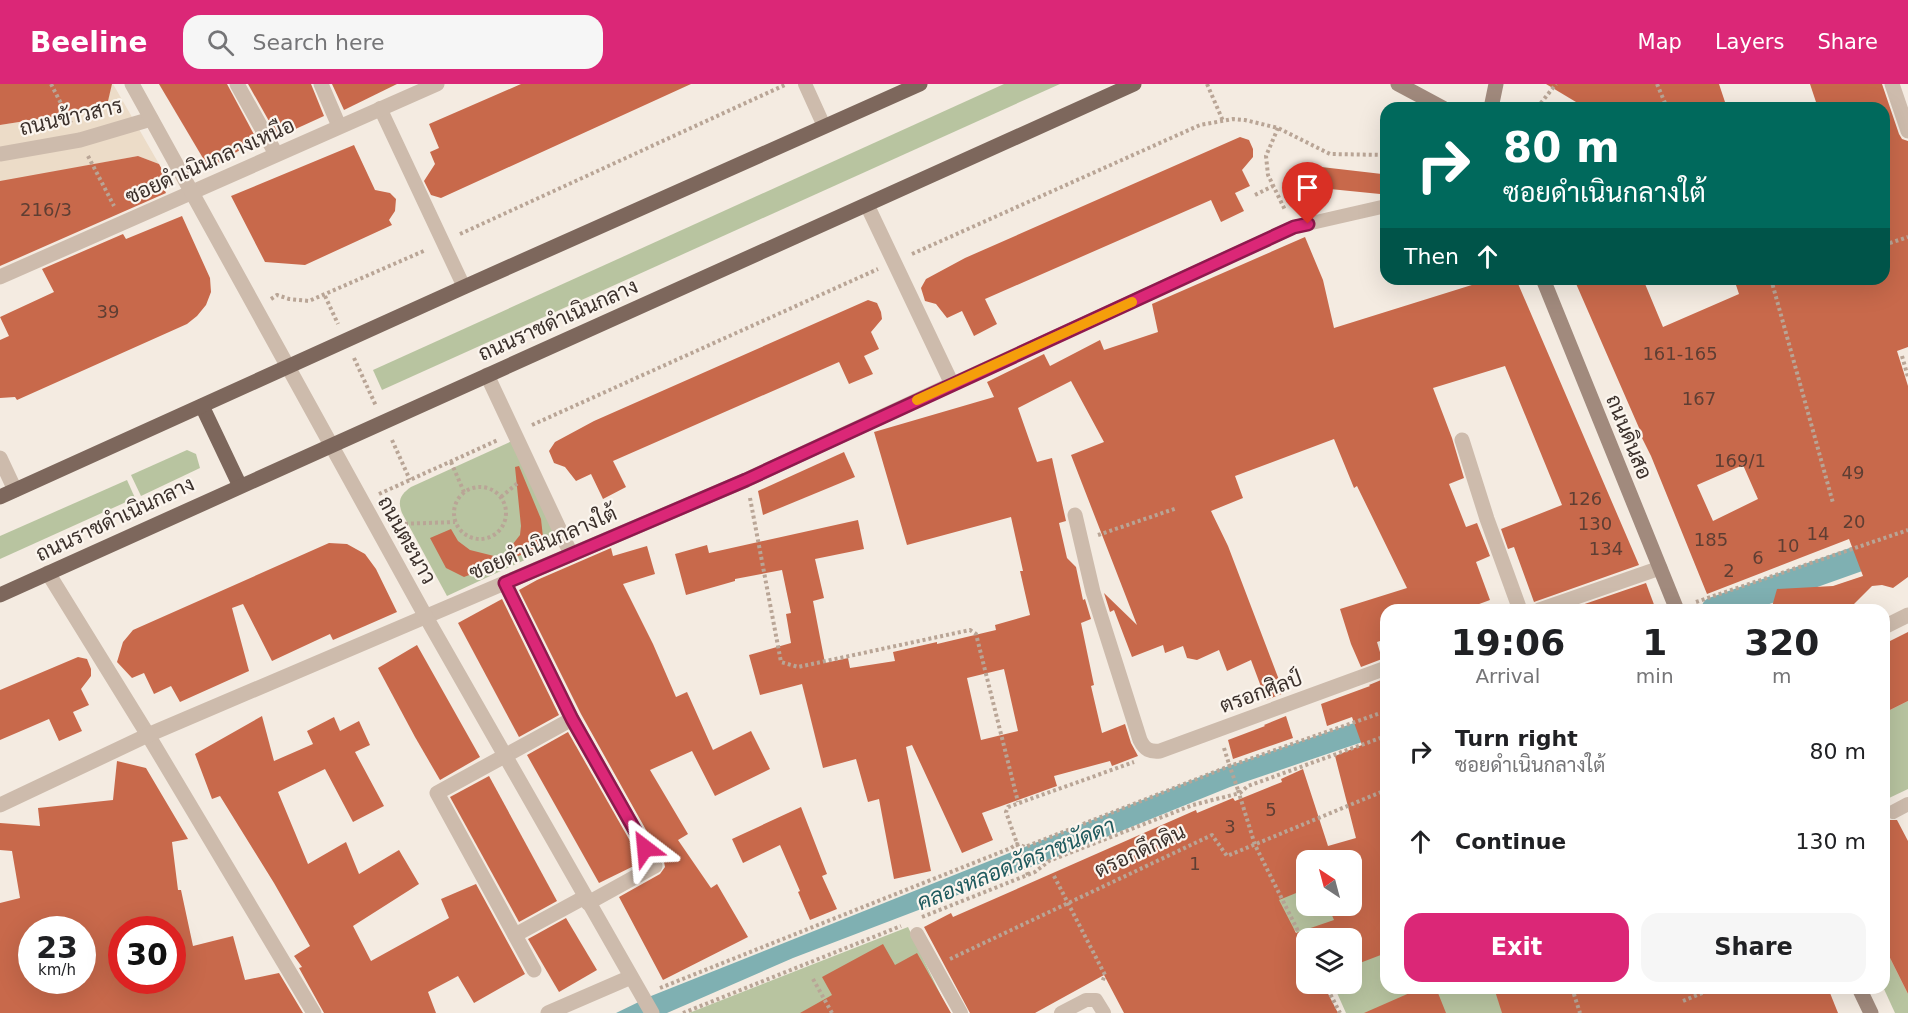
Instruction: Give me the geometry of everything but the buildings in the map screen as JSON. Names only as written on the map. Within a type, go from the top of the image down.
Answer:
[{"type":"main road","points":[[0,497],[920,84]]},
{"type":"main road","name":"ถนนราชดำเนินกลาง","points":[[0,595],[1134,84]]},
{"type":"main road","points":[[1398,84],[1432,102]]},
{"type":"main road","points":[[1492,102],[1496,84]]},
{"type":"main road","name":"ถนนดินสอ","points":[[1545,285],[1675,604]]},
{"type":"main road","points":[[202,406],[240,486]]},
{"type":"main road","points":[[1862,994],[1871,1013]]},
{"type":"street","name":"ถนนตะนาว","points":[[132,84],[426,617],[652,1013]]},
{"type":"street","points":[[237,84],[276,153]]},
{"type":"street","points":[[321,84],[339,126]]},
{"type":"street","name":"ซอยดำเนินกลางเหนือ","points":[[0,277],[192,193],[276,153],[437,84]]},
{"type":"street","points":[[1892,84],[1908,131]]},
{"type":"street","name":"ถนนข้าวสาร","points":[[0,154],[80,140],[151,119]]},
{"type":"street","points":[[867,205],[952,384]]},
{"type":"street","points":[[487,375],[572,554]]},
{"type":"street","name":"ซอยดำเนินกลางใต้","points":[[0,805],[148,735],[746,480],[952,384]]},
{"type":"street","points":[[1462,440],[1518,604]]},
{"type":"street","points":[[0,458],[15,490]]},
{"type":"street","points":[[1076,515],[1093,592],[1140,741],[1149,752]]},
{"type":"street","points":[[1556,604],[1660,568]]},
{"type":"street","points":[[48,573],[314,1013]]},
{"type":"street","points":[[505,583],[572,719],[655,866],[514,934]]},
{"type":"street","points":[[1890,624],[1908,615]]},
{"type":"street","name":"ตรอกศิลป์","points":[[1149,752],[1170,748],[1380,670]]},
{"type":"street","points":[[534,970],[437,793],[572,719]]},
{"type":"street","points":[[548,1013],[631,976]]},
{"type":"lane","points":[[805,84],[824,126]]},
{"type":"lane","points":[[380,108],[464,287]]},
{"type":"lane","points":[[952,384],[1294,227],[1380,207]]},
{"type":"lane","points":[[1893,812],[1908,804]]},
{"type":"lane","points":[[916,927],[961,1013]]},
{"type":"lane","points":[[1061,1013],[1086,1000],[1096,1000],[1104,1013]]},
{"type":"path","points":[[277,296],[309,301],[325,296],[787,84]]},
{"type":"path","points":[[1207,84],[1223,121]]},
{"type":"path","points":[[1542,102],[1556,84]]},
{"type":"path","points":[[1657,84],[1664,102]]},
{"type":"path","points":[[1278,128],[1266,156],[1268,175],[1294,227]]},
{"type":"path","points":[[1255,195],[1273,186]]},
{"type":"path","points":[[1890,243],[1908,237]]},
{"type":"path","points":[[1773,285],[1833,502]]},
{"type":"path","points":[[325,296],[410,480]]},
{"type":"path","points":[[1902,356],[1908,377]]},
{"type":"path","points":[[451,462],[464,492]]},
{"type":"path","points":[[746,480],[782,662],[798,667],[970,630],[974,632],[1018,802]]},
{"type":"path","points":[[481,487],[498,494],[506,509],[502,526],[496,533],[480,539],[465,535],[455,522],[453,513],[458,498],[464,492],[481,487]]},
{"type":"path","points":[[1081,541],[1177,508]]},
{"type":"path","points":[[399,524],[455,522]]},
{"type":"path","points":[[1696,602],[1908,530]]},
{"type":"path","points":[[660,988],[1017,845],[1025,847],[1227,767],[1380,713]]},
{"type":"path","points":[[916,927],[1027,873],[1035,872],[1049,861],[1193,805],[1239,791],[1380,738]]},
{"type":"path","points":[[1027,873],[1006,812],[1008,807],[1146,758],[1149,752]]},
{"type":"path","points":[[1229,764],[1255,845],[1296,928]]},
{"type":"path","name":"ตรอกดึกดิน","points":[[936,966],[1212,835],[1227,856],[1380,793]]},
{"type":"path","points":[[1054,876],[1105,975],[1096,1000]]},
{"type":"path","points":[[683,1013],[904,924]]},
{"type":"path","points":[[813,978],[832,1013]]},
{"type":"path","points":[[1330,994],[1340,1013]]},
{"type":"path","points":[[1574,994],[1580,1013]]},
{"type":"path","points":[[1683,1001],[1700,994]]},
{"type":"green space","points":[[1004,84],[1060,84],[382,390],[373,370]]},
{"type":"green space","points":[[512,441],[559,544],[447,596],[402,513],[401,498],[411,487]]},
{"type":"green space","points":[[187,450],[196,454],[200,468],[141,496],[131,475]]},
{"type":"green space","points":[[127,480],[135,498],[0,559],[0,536]]},
{"type":"green space","points":[[1908,701],[1908,789],[1890,798],[1890,710]]},
{"type":"green space","points":[[1278,803],[1301,850],[1296,850],[1296,916],[1362,916],[1362,857],[1380,851],[1380,994],[1515,994],[1521,1013],[1346,1013],[1337,994],[1362,994],[1362,928],[1296,928],[1296,932],[1264,893]]},
{"type":"green space","points":[[908,927],[943,1000],[918,1013],[689,1013]]},
{"type":"green space","points":[[1890,958],[1908,994],[1908,1013],[1895,1013],[1886,994],[1890,994]]},
{"type":"shaded area","points":[[113,84],[159,164],[138,156],[0,182],[0,125],[63,115],[77,110]]},
{"type":"water","points":[[1380,714],[1380,736],[1230,787],[1052,859],[793,958],[667,1013],[616,1013],[651,996],[1220,769]]},
{"type":"waterway","name":"คลองหลอดวัดราชนัดดา","points":[[1731,604],[1908,541]]},
{"type":"slow traffic","points":[[917,400],[1132,302]]},
{"type":"route","points":[[645,848],[572,719],[505,583],[746,480],[1294,227],[1308,224]]}]
